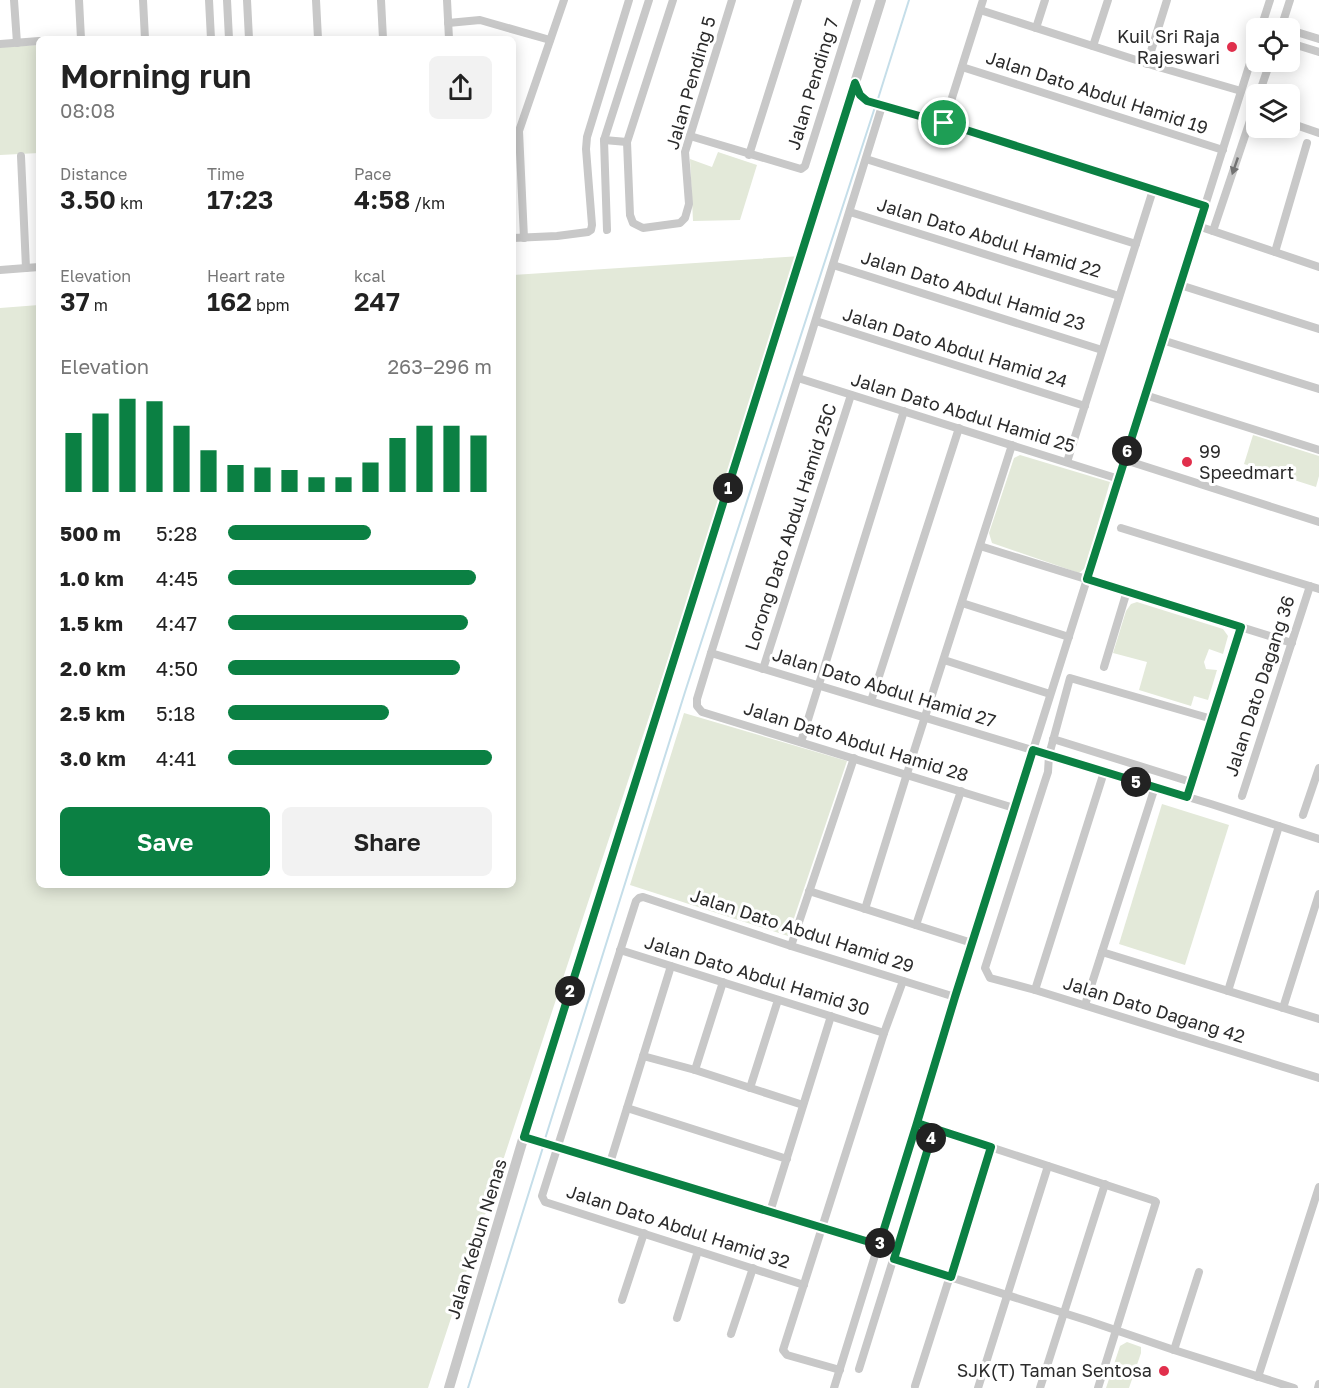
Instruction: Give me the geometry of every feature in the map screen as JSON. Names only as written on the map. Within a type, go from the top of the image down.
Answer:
[{"type":"street","points":[[14,0],[17,43]]},
{"type":"street","points":[[79,0],[81,36]]},
{"type":"street","points":[[143,0],[145,36]]},
{"type":"street","points":[[209,0],[211,36]]},
{"type":"street","points":[[227,0],[229,36]]},
{"type":"street","points":[[247,0],[249,36]]},
{"type":"street","points":[[316,0],[318,36]]},
{"type":"street","points":[[381,0],[383,36]]},
{"type":"street","points":[[447,0],[449,36]]},
{"type":"street","points":[[524,238],[519,131],[564,0]]},
{"type":"street","points":[[516,238],[557,236],[591,230],[586,137],[629,0]]},
{"type":"street","points":[[607,230],[604,140],[649,0]]},
{"type":"street","points":[[604,140],[627,142],[673,0]]},
{"type":"street","name":"Jalan Pending 5","points":[[627,142],[630,215],[633,223],[643,228],[680,223],[685,218],[689,204],[685,152],[732,0]]},
{"type":"street","points":[[749,155],[798,0]]},
{"type":"street","name":"Jalan Pending 7","points":[[690,136],[801,170],[805,166],[857,0]]},
{"type":"street","name":"Jalan Kebun Nenas","points":[[449,1388],[524,1137],[881,0]]},
{"type":"street","points":[[944,123],[983,0]]},
{"type":"street","points":[[1036,28],[1045,0]]},
{"type":"street","points":[[1093,46],[1108,0]]},
{"type":"street","points":[[1147,64],[1167,0]]},
{"type":"street","points":[[1264,18],[1270,0]]},
{"type":"street","points":[[1286,18],[1290,0]]},
{"type":"street","points":[[980,10],[1147,64],[1241,91]]},
{"type":"street","points":[[448,23],[480,20],[550,40]]},
{"type":"street","points":[[1300,34],[1319,39]]},
{"type":"street","points":[[0,44],[36,42]]},
{"type":"street","points":[[1300,46],[1319,52]]},
{"type":"street","name":"Jalan Dato Abdul Hamid 19","points":[[962,67],[1223,150]]},
{"type":"street","points":[[834,1388],[1014,808],[1247,72]]},
{"type":"street","points":[[855,83],[863,98],[882,106],[944,123],[1205,206]]},
{"type":"street","points":[[711,652],[882,106]]},
{"type":"street","points":[[1300,126],[1319,132]]},
{"type":"street","points":[[1213,231],[1246,137]]},
{"type":"street","points":[[1275,252],[1307,143]]},
{"type":"street","points":[[21,156],[26,268]]},
{"type":"street","points":[[866,159],[1136,244]]},
{"type":"street","points":[[1067,462],[1153,190]]},
{"type":"street","name":"Jalan Dato Abdul Hamid 22","points":[[850,212],[1119,297]]},
{"type":"street","points":[[1198,226],[1319,267]]},
{"type":"street","name":"Jalan Dato Abdul Hamid 23","points":[[833,265],[1102,350]]},
{"type":"street","points":[[0,270],[36,267]]},
{"type":"street","points":[[1180,285],[1319,329]]},
{"type":"street","name":"Jalan Dato Abdul Hamid 24","points":[[816,321],[1085,406]]},
{"type":"street","points":[[1162,340],[1319,389]]},
{"type":"street","name":"Jalan Dato Abdul Hamid 25","points":[[798,378],[1119,479]]},
{"type":"street","name":"Lorong Dato Abdul Hamid 25C","points":[[763,669],[851,395]]},
{"type":"street","points":[[1145,395],[1319,450]]},
{"type":"street","points":[[801,742],[904,411]]},
{"type":"street","points":[[871,701],[958,428]]},
{"type":"street","points":[[865,909],[1012,445]]},
{"type":"street","points":[[1125,460],[1319,522]]},
{"type":"street","points":[[1121,528],[1314,588]]},
{"type":"street","points":[[980,546],[1292,643]]},
{"type":"street","name":"Jalan Dato Dagang 36","points":[[1242,796],[1292,643],[1314,588]]},
{"type":"street","points":[[1104,668],[1127,591]]},
{"type":"street","points":[[962,603],[1069,637]]},
{"type":"street","points":[[1187,797],[1241,627]]},
{"type":"street","name":"Jalan Dato Abdul Hamid 27","points":[[711,652],[1319,838]]},
{"type":"street","name":"Jalan Dato Abdul Hamid 28","points":[[711,652],[697,699],[697,706],[702,712],[1014,808]]},
{"type":"street","points":[[944,660],[1050,694]]},
{"type":"street","points":[[1048,755],[1071,678],[1212,718]]},
{"type":"street","points":[[1053,739],[1191,782]]},
{"type":"street","name":"Jalan Dato Dagang 42","points":[[1048,755],[1048,772],[985,968],[990,978],[1319,1078]]},
{"type":"street","points":[[791,946],[854,758]]},
{"type":"street","points":[[1304,815],[1319,768]]},
{"type":"street","points":[[1035,990],[1104,772]]},
{"type":"street","points":[[1085,1005],[1155,787]]},
{"type":"street","points":[[916,925],[961,791]]},
{"type":"street","points":[[1228,991],[1279,826]]},
{"type":"street","points":[[809,891],[972,943]]},
{"type":"street","points":[[1283,1008],[1319,894]]},
{"type":"street","name":"Jalan Dato Abdul Hamid 29","points":[[620,950],[636,901],[643,897],[955,997]]},
{"type":"street","points":[[558,1147],[620,950]]},
{"type":"street","name":"Jalan Dato Abdul Hamid 30","points":[[620,950],[884,1033]]},
{"type":"street","points":[[1102,952],[1319,1020]]},
{"type":"street","points":[[610,1163],[671,966]]},
{"type":"street","points":[[840,1370],[787,1355],[783,1350],[884,1033],[903,981]]},
{"type":"street","points":[[695,1070],[723,982]]},
{"type":"street","points":[[750,1088],[778,1000]]},
{"type":"street","points":[[770,1212],[831,1016]]},
{"type":"street","points":[[643,1056],[695,1070],[803,1105]]},
{"type":"street","points":[[627,1108],[787,1159]]},
{"type":"street","points":[[917,1123],[1155,1200],[1098,1388]]},
{"type":"street","points":[[859,1369],[934,1129]]},
{"type":"street","points":[[524,1137],[879,1245]]},
{"type":"street","name":"Jalan Dato Abdul Hamid 32","points":[[558,1147],[542,1196],[545,1202],[804,1285]]},
{"type":"street","points":[[915,1386],[991,1147]]},
{"type":"street","points":[[978,1388],[1048,1166]]},
{"type":"street","points":[[1040,1388],[1105,1184]]},
{"type":"street","points":[[1258,1377],[1319,1187]]},
{"type":"street","points":[[622,1300],[644,1233]]},
{"type":"street","points":[[676,1318],[698,1251]]},
{"type":"street","points":[[894,1259],[1294,1388]]},
{"type":"street","points":[[731,1334],[753,1268]]},
{"type":"street","points":[[1174,1350],[1199,1272]]},
{"type":"street","points":[[1318,1388],[1319,1384]]},
{"type":"green space","points":[[36,45],[36,153],[0,155],[0,47]]},
{"type":"green space","points":[[718,152],[757,165],[740,220],[693,221],[690,159],[712,167]]},
{"type":"green space","points":[[801,256],[428,1388],[0,1388],[0,308],[36,305],[36,888],[516,888],[516,275]]},
{"type":"green space","points":[[1253,435],[1319,456],[1319,476],[1316,487],[1244,464]]},
{"type":"green space","points":[[1020,455],[1110,482],[1085,568],[1079,573],[992,543],[989,533],[1014,458]]},
{"type":"green space","points":[[1137,602],[1223,629],[1228,636],[1223,654],[1209,649],[1204,662],[1206,669],[1217,670],[1208,700],[1194,696],[1191,706],[1139,690],[1147,662],[1113,653],[1126,611],[1131,604]]},
{"type":"green space","points":[[684,713],[847,761],[788,936],[630,885]]},
{"type":"green space","points":[[1162,804],[1229,825],[1185,965],[1119,944]]},
{"type":"green space","points":[[1127,1342],[1141,1347],[1129,1388],[1106,1388],[1120,1346]]},
{"type":"waterway","points":[[877,102],[909,0]]},
{"type":"waterway","points":[[545,1139],[685,692],[875,107]]},
{"type":"waterway","points":[[468,1388],[544,1144]]},
{"type":"place","name":"Kuil Sri Raja Rajeswari","points":[[1232,47]]},
{"type":"place","name":"99 Speedmart","points":[[1187,462]]},
{"type":"place","name":"SJK(T) Taman Sentosa","points":[[1164,1371]]},
{"type":"route","points":[[944,123],[867,101],[860,95],[855,83],[524,1137],[879,1245],[917,1123],[991,1147],[951,1277],[894,1259],[934,1129],[917,1123],[1033,750],[1187,797],[1241,627],[1087,579],[1205,206],[944,123]]}]
